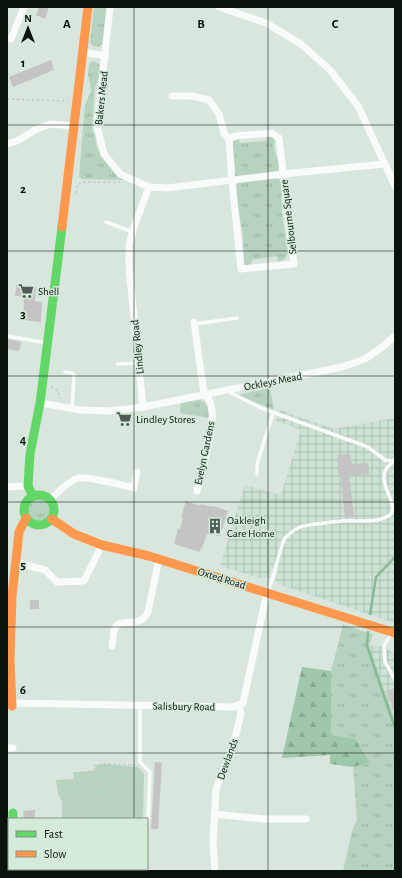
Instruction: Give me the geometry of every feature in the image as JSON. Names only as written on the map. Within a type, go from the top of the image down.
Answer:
[{"type":"main road","points":[[33,496],[28,486],[30,454],[40,403],[48,344],[88,7]]},
{"type":"main road","points":[[41,495],[50,499],[55,509],[52,519],[43,525],[32,524],[26,518],[24,507],[33,496],[41,495]]},
{"type":"main road","points":[[12,705],[10,660],[12,596],[19,532],[26,518]]},
{"type":"main road","name":"Oxted Road","points":[[52,519],[74,534],[102,545],[159,559],[393,633]]},
{"type":"main road","points":[[18,542],[36,525]]},
{"type":"street","points":[[11,39],[24,7]]},
{"type":"street","name":"Bakers Mead","points":[[110,7],[106,56],[97,126],[104,154],[120,174],[149,188]]},
{"type":"street","points":[[219,7],[266,23],[301,44],[330,70],[358,106],[395,186]]},
{"type":"street","name":"Bakers Mead","points":[[82,52],[106,56]]},
{"type":"street","points":[[172,96],[192,96],[209,100],[219,114],[224,133],[229,139]]},
{"type":"street","points":[[7,144],[17,141],[34,130],[50,124],[75,126]]},
{"type":"street","name":"Selbourne Square","points":[[272,133],[279,138],[283,174],[294,264],[242,269],[229,139],[235,136],[272,133]]},
{"type":"street","name":"Selbourne Square","points":[[149,188],[167,188],[384,164]]},
{"type":"street","name":"Lindley Road","points":[[143,407],[129,267],[129,245],[132,232],[149,188]]},
{"type":"street","name":"Evelyn Gardens","points":[[194,323],[204,394],[210,401],[212,414],[205,458],[197,491]]},
{"type":"street","name":"Ockleys Mead","points":[[143,407],[342,367],[364,359],[381,348],[395,336]]},
{"type":"street","points":[[40,403],[81,410],[109,411],[143,407]]},
{"type":"street","points":[[50,499],[70,482],[78,478],[89,478],[134,488],[137,472]]},
{"type":"street","points":[[7,487],[28,486]]},
{"type":"street","points":[[15,562],[45,570],[56,582],[84,581],[102,545]]},
{"type":"street","points":[[112,646],[116,627],[122,623],[141,621],[145,619],[148,612],[159,559]]},
{"type":"street","points":[[239,706],[243,703],[267,592]]},
{"type":"street","name":"Salisbury Road","points":[[12,705],[239,706]]},
{"type":"street","name":"Dewlands","points":[[215,871],[213,842],[216,789],[233,746],[241,714],[239,706]]},
{"type":"street","points":[[214,814],[264,819],[306,819]]},
{"type":"lane","points":[[106,222],[132,232]]},
{"type":"lane","points":[[194,323],[237,318]]},
{"type":"lane","points":[[7,336],[48,344]]},
{"type":"lane","points":[[117,364],[138,363]]},
{"type":"lane","points":[[65,372],[72,373],[74,375],[72,409]]},
{"type":"lane","points":[[227,390],[273,413],[368,448],[385,460],[394,461]]},
{"type":"lane","points":[[258,474],[257,464],[273,413]]},
{"type":"lane","points":[[267,592],[284,539],[299,527],[343,521],[363,522],[385,518],[392,513],[395,508],[394,501],[384,476],[389,464],[394,461]]},
{"type":"lane","points":[[393,633],[384,646],[385,662],[395,680]]},
{"type":"lane","points":[[140,705],[140,762],[150,772],[148,820]]},
{"type":"path","points":[[7,99],[77,101]]},
{"type":"path","points":[[75,198],[77,185],[83,182],[118,183],[133,180]]},
{"type":"path","points":[[48,390],[50,386],[56,389],[60,401],[55,400]]},
{"type":"path","points":[[96,811],[94,765],[136,765],[140,762]]},
{"type":"path","points":[[105,764],[105,811],[115,813],[121,818]]},
{"type":"path","points":[[109,764],[110,799]]},
{"type":"path","points":[[115,813],[114,782],[116,764]]},
{"type":"path","points":[[132,765],[132,800],[136,805],[148,806]]},
{"type":"path","points":[[87,818],[85,784],[87,772],[94,770]]},
{"type":"path","points":[[72,781],[73,797],[76,799],[76,818]]},
{"type":"path","points":[[85,784],[131,782]]},
{"type":"path","points":[[123,783],[124,800]]},
{"type":"path","points":[[76,799],[132,800]]},
{"type":"shaded area","points":[[280,410],[334,429],[395,418],[395,623],[278,584],[276,580],[278,570],[271,568],[269,577],[264,579],[220,566],[245,485],[281,495],[301,430],[276,421]]},
{"type":"shaded area","points":[[368,645],[382,646],[395,654],[395,721]]},
{"type":"green space","points":[[94,7],[108,7],[104,42],[99,47],[93,46],[90,42]]},
{"type":"green space","points":[[93,61],[99,64],[100,76],[95,87],[92,128],[95,135],[96,145],[101,156],[117,175],[124,180],[82,179],[79,177],[85,105],[91,91],[88,74],[89,64]]},
{"type":"green space","points":[[266,136],[275,139],[274,147],[279,165],[278,172],[236,177],[234,175],[231,145],[233,141],[239,138],[240,143],[267,141]]},
{"type":"green space","points":[[276,178],[280,180],[281,185],[282,214],[288,253],[285,259],[278,262],[277,256],[252,260],[251,265],[246,265],[244,263],[243,235],[236,186],[239,182]]},
{"type":"green space","points":[[270,388],[274,410],[238,395]]},
{"type":"green space","points":[[200,400],[207,405],[209,418],[180,413],[181,403]]},
{"type":"green space","points":[[39,499],[47,502],[50,510],[47,518],[39,521],[31,518],[28,510],[31,502]]},
{"type":"green space","points":[[343,625],[373,634],[369,645],[395,721],[395,871],[343,871],[352,831],[357,820],[353,767],[370,763],[331,735],[331,671]]},
{"type":"green space","points":[[302,667],[331,671],[331,735],[355,739],[370,763],[353,767],[330,764],[330,755],[282,758]]},
{"type":"green space","points":[[106,764],[138,767],[144,774],[143,818],[62,818],[62,802],[58,793],[56,780],[74,779],[73,772],[94,771],[96,765]]},
{"type":"building","points":[[39,7],[49,7],[45,19],[36,15]]},
{"type":"building","points":[[51,60],[54,70],[13,87],[9,77]]},
{"type":"building","points":[[16,285],[36,287],[35,301],[42,302],[41,322],[23,320],[24,296],[15,296]]},
{"type":"building","points":[[7,339],[21,342],[19,351],[7,349]]},
{"type":"building","points":[[350,454],[352,464],[368,463],[369,474],[349,476],[354,517],[345,518],[337,455]]},
{"type":"building","name":"Oakleigh Care Home","points":[[186,501],[200,506],[201,504],[213,506],[228,511],[220,536],[207,534],[200,552],[174,544],[178,529],[180,529],[183,518],[181,517]]},
{"type":"building","points":[[30,600],[39,600],[39,609],[30,609]]},
{"type":"building","points":[[395,688],[395,710],[394,711],[387,691]]},
{"type":"building","points":[[155,762],[162,763],[158,829],[151,829]]},
{"type":"building","points":[[35,810],[35,818],[24,818],[23,811]]},
{"type":"waterway","points":[[370,614],[376,577],[395,557]]},
{"type":"waterway","points":[[368,632],[367,646],[395,728]]},
{"type":"traffic: fast","points":[[33,496],[28,486],[30,454],[40,403],[62,227]]},
{"type":"traffic: fast","points":[[39,495],[50,499],[54,510],[50,521],[39,525],[28,521],[24,510],[28,499],[39,495]]},
{"type":"traffic: fast","points":[[13,813],[13,818]]},
{"type":"traffic: slow","points":[[62,227],[88,7]]},
{"type":"traffic: slow","points":[[12,706],[10,660],[12,596],[19,532],[26,518]]},
{"type":"traffic: slow","points":[[52,519],[74,534],[102,545],[149,556],[395,633]]},
{"type":"place","name":"Shell","points":[[26,291]]},
{"type":"place","name":"Lindley Stores","points":[[124,419]]},
{"type":"place","name":"Oakleigh Care Home","points":[[215,526]]}]
